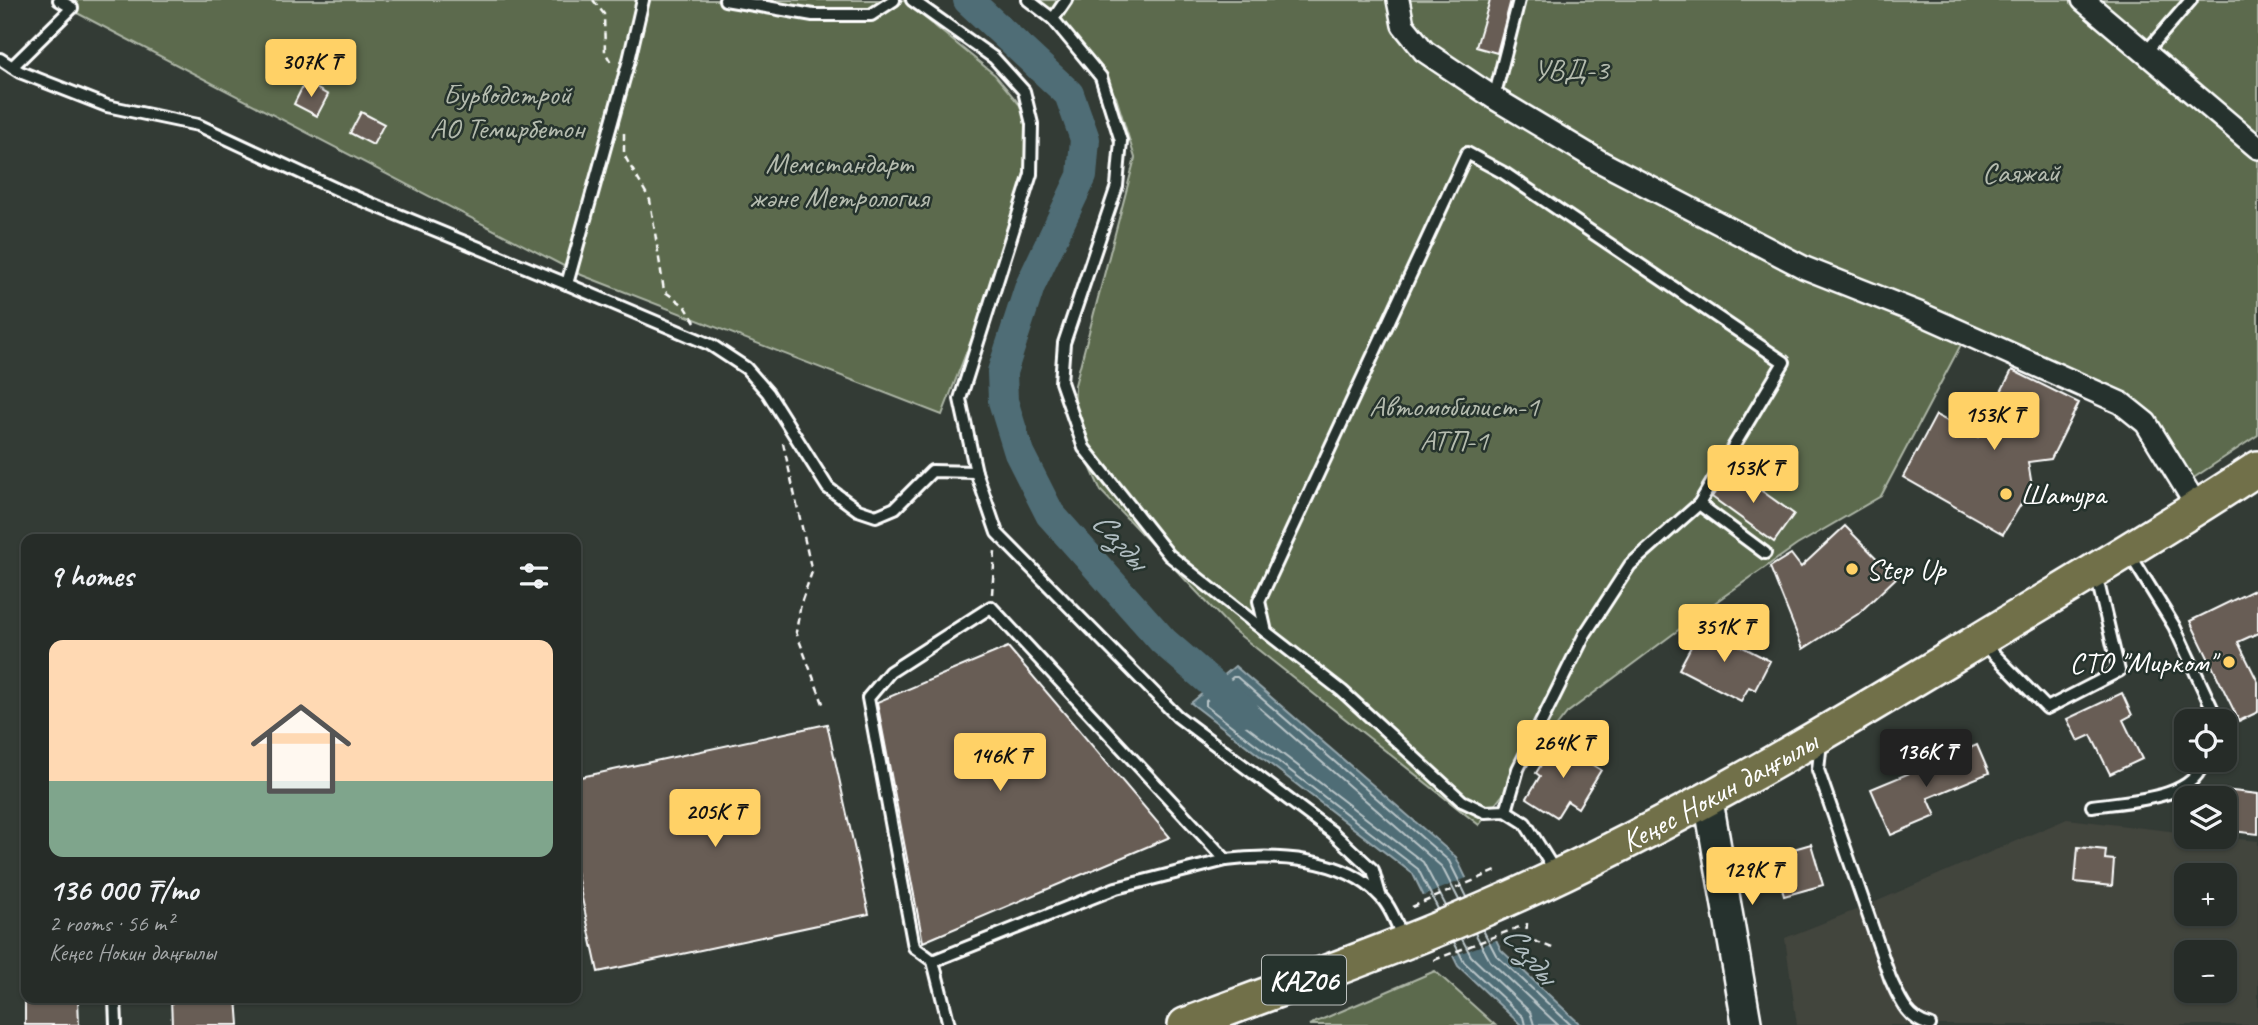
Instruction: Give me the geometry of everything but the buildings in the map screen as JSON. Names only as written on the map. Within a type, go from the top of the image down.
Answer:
[{"type":"highway","name":"Кеңес Нокин даңғылы","points":[[1185,1025],[1419,936],[1512,905],[1558,875],[1822,736],[2258,468]]},
{"type":"main road","points":[[1708,798],[1747,1025]]},
{"type":"street","points":[[1398,0],[1403,25],[1424,51],[1494,98],[1601,162],[1805,268],[1919,313],[2121,403],[2146,423],[2192,511]]},
{"type":"street","points":[[2083,0],[2258,148]]},
{"type":"lane","points":[[12,67],[72,8],[59,0]]},
{"type":"lane","points":[[567,284],[623,84],[643,0]]},
{"type":"lane","points":[[725,0],[813,15],[871,15],[894,0]]},
{"type":"lane","points":[[912,0],[994,58],[1024,92],[1032,124],[1031,174],[960,399],[976,472],[997,533],[1177,716],[1332,832],[1373,870],[1380,895]]},
{"type":"lane","points":[[1028,0],[1053,19],[1101,77],[1121,141],[1117,186],[1064,343],[1060,382],[1084,448],[1168,555],[1342,691],[1462,801],[1485,812],[1506,811],[1525,823],[1558,875]]},
{"type":"lane","points":[[1053,19],[1066,0]]},
{"type":"lane","points":[[1494,98],[1519,0]]},
{"type":"lane","points":[[2145,53],[2191,0]]},
{"type":"lane","points":[[0,59],[12,67],[107,106],[198,125],[340,191],[711,345],[746,368],[768,393],[828,488],[858,510],[876,516],[895,508],[932,471],[976,472]]},
{"type":"lane","points":[[1266,632],[1259,601],[1467,153],[1504,173],[1784,362],[1699,503],[1630,565],[1586,634],[1518,769],[1506,811]]},
{"type":"lane","points":[[1699,503],[1765,553]]},
{"type":"lane","points":[[2128,550],[2175,626],[2212,709]]},
{"type":"lane","points":[[1980,640],[2047,708],[2119,671],[2095,570]]},
{"type":"lane","points":[[949,1025],[933,961],[914,947],[868,698],[890,672],[991,607],[1226,860]]},
{"type":"lane","points":[[1822,736],[1818,769],[1890,978],[1903,1007],[1921,1023],[1930,1025]]},
{"type":"lane","points":[[2092,806],[2160,795],[2183,788],[2199,772]]},
{"type":"lane","points":[[933,961],[1116,888],[1226,860],[1260,856],[1294,859],[1343,870],[1380,895],[1419,936]]},
{"type":"lane","points":[[115,1003],[116,1025]]},
{"type":"path","points":[[593,0],[604,14],[605,52],[623,84]]},
{"type":"path","points":[[624,131],[624,155],[650,200],[664,291],[685,306],[711,345]]},
{"type":"path","points":[[783,441],[812,572],[796,632],[824,706]]},
{"type":"path","points":[[991,607],[997,533]]},
{"type":"path","points":[[1419,936],[1512,905]]},
{"type":"path","points":[[1419,936],[1512,905]]},
{"type":"path","points":[[1512,905],[1526,938],[1555,949]]},
{"type":"shaded area","points":[[2067,819],[2174,832],[2174,849],[2237,849],[2237,839],[2258,841],[2258,1025],[1797,1025],[1785,938]]},
{"type":"green space","name":"Мемстандарт және Метрология","points":[[52,0],[903,0],[995,75],[1029,116],[1027,196],[942,415],[579,274]]},
{"type":"green space","name":"Автомобилист-1 АТП-1","points":[[1025,0],[2258,0],[2258,435],[2183,485],[2121,403],[1966,335],[1881,496],[1797,545],[1567,713],[1479,825],[1232,629],[1101,491],[1074,431],[1075,385],[1135,158],[1116,97],[1080,44]]},
{"type":"green space","points":[[1435,971],[1495,1025],[1309,1025]]},
{"type":"water","points":[[1235,666],[1456,857],[1501,950],[1581,1025],[1521,1025],[1458,966],[1413,874],[1191,703]]},
{"type":"pier","points":[[1469,877],[1499,939],[1450,957],[1421,897]]},
{"type":"waterway","name":"Сазды","points":[[968,0],[1069,94],[1085,139],[1082,176],[1030,286],[1002,372],[1003,401],[1019,453],[1050,514],[1163,641],[1244,711]]},
{"type":"place","name":"Шатура","points":[[2006,494]]},
{"type":"place","name":"Step Up","points":[[1852,569]]},
{"type":"place","name":"СТО \"Мирком\"","points":[[2229,662]]},
{"type":"park label","name":"УВД-3","points":[[1571,69]]},
{"type":"park label","name":"Бурводстрой АО Темирбетон","points":[[507,111]]},
{"type":"park label","name":"Саяжай","points":[[2021,172]]}]
